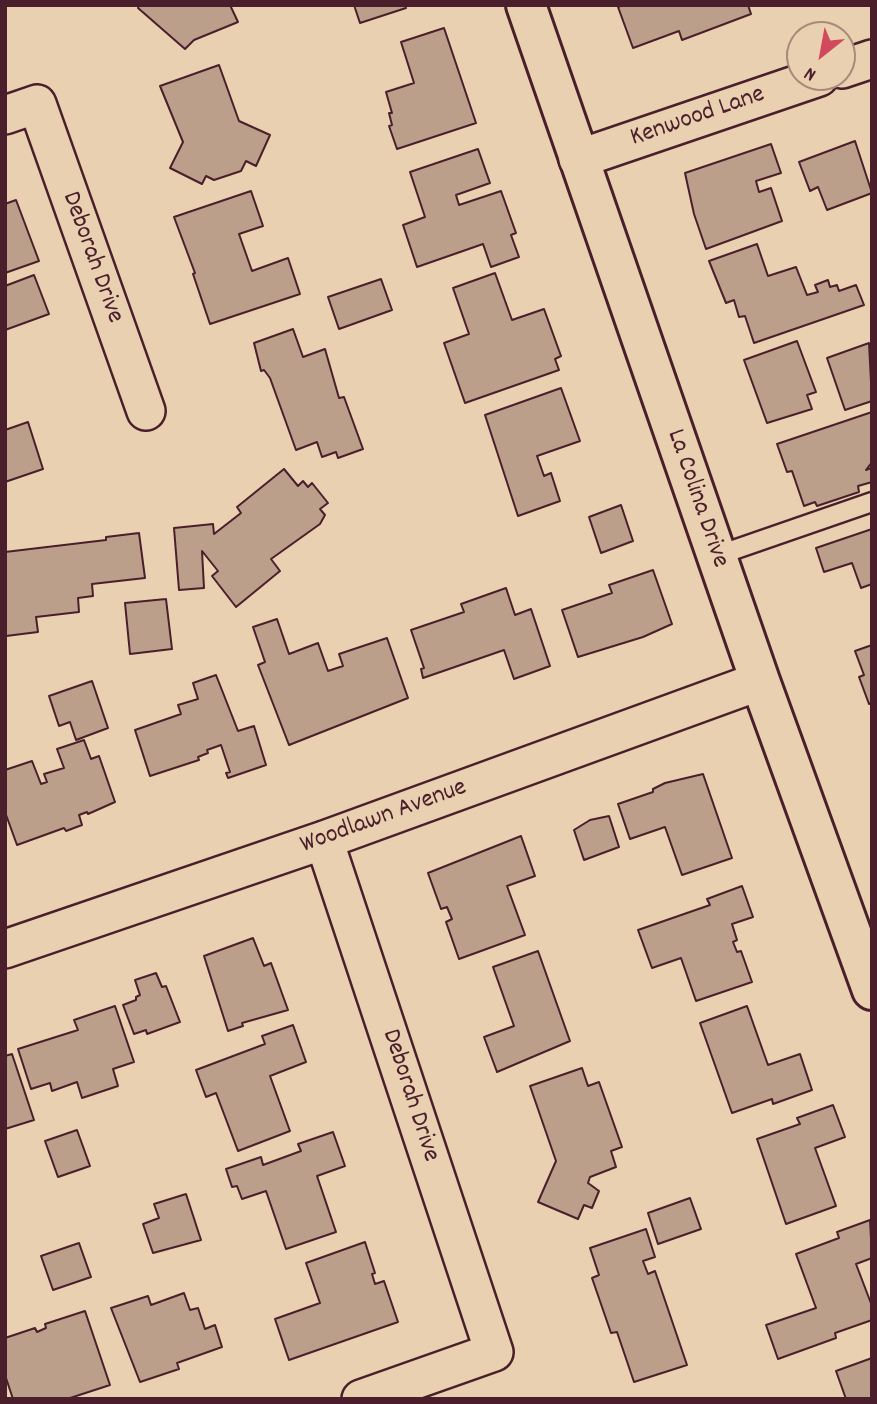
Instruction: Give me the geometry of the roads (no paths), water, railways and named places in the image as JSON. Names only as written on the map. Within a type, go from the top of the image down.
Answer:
[{"type":"street","name":"La Colina Drive","points":[[526,5],[716,556],[872,990]]},
{"type":"street","name":"Kenwood Lane","points":[[578,159],[786,88]]},
{"type":"street","name":"Deborah Drive","points":[[21,110],[146,411]]},
{"type":"street","name":"Woodlawn Avenue","points":[[5,949],[324,840],[760,681]]},
{"type":"street","name":"Deborah Drive","points":[[324,840],[494,1352],[361,1399]]},
{"type":"lane","points":[[716,556],[872,502]]}]
